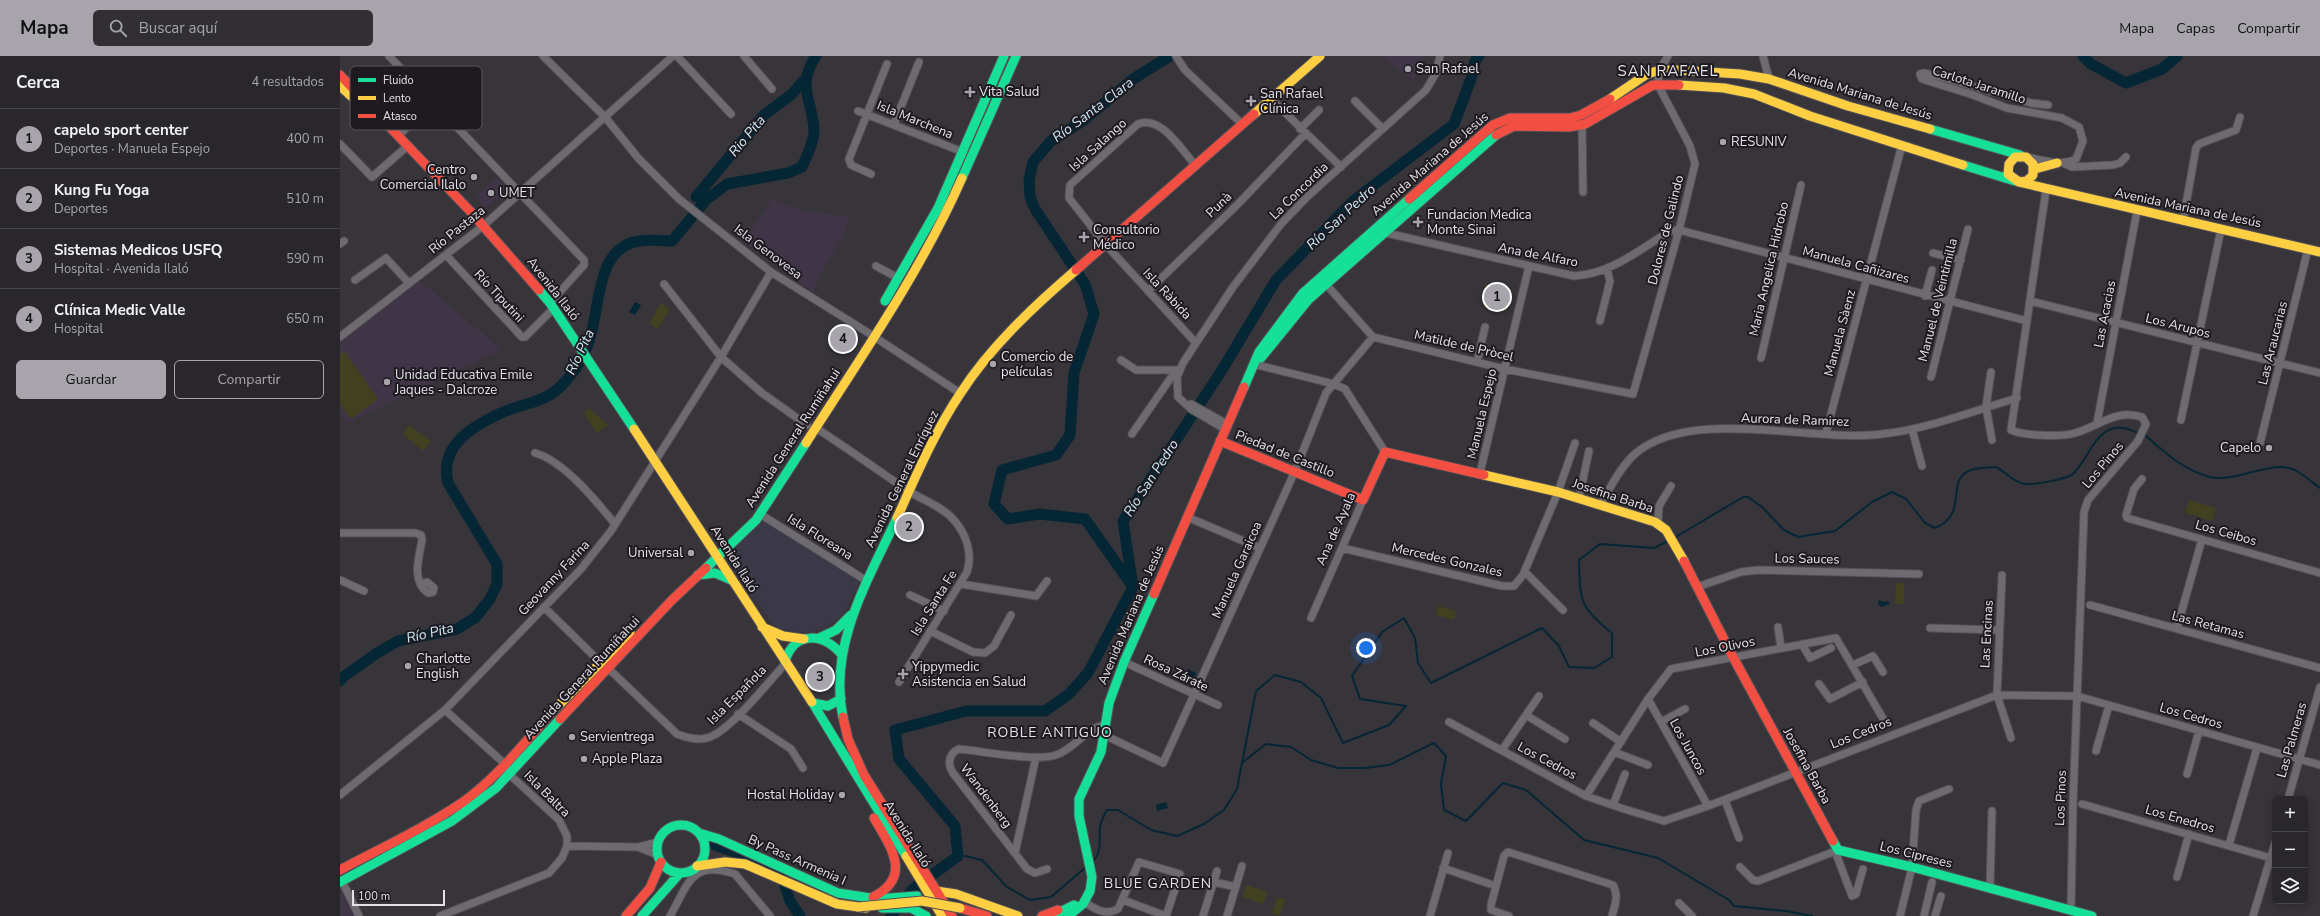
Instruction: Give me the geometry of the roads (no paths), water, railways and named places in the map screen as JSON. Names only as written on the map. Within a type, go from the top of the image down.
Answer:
[{"type":"main road","name":"Avenida General Rumiñahui","points":[[870,334],[898,278],[938,208],[1004,56]]},
{"type":"main road","name":"Avenida General Rumiñahui","points":[[340,870],[453,808],[505,764],[552,712],[601,663],[714,554],[760,514],[812,426],[948,210],[1016,56]]},
{"type":"main road","name":"Avenida General Enríquez","points":[[842,655],[853,612],[932,440],[960,393],[996,346],[1065,279],[1106,245],[1320,56]]},
{"type":"main road","points":[[340,66],[350,77]]},
{"type":"main road","name":"Avenida Mariana de Jesús","points":[[1093,880],[1077,815],[1079,799],[1099,757],[1109,703],[1124,662],[1253,364],[1264,356],[1323,281],[1381,230],[1493,125],[1502,119],[1570,118],[1582,115],[1620,94],[1647,74],[1658,71],[1675,70],[1740,74],[1769,79],[1848,106],[2023,156]]},
{"type":"main road","name":"Avenida Ilaló","points":[[340,75],[350,85]]},
{"type":"main road","name":"Avenida Mariana de Jesús","points":[[1381,230],[1506,128],[1514,126],[1569,127],[1582,125],[1591,122],[1647,88],[1658,84],[1724,88],[1754,94],[1810,116],[2017,182],[2137,211],[2320,252]]},
{"type":"main road","points":[[342,91],[350,99]]},
{"type":"main road","points":[[1502,119],[1506,128]]},
{"type":"main road","points":[[382,130],[416,164],[429,168]]},
{"type":"main road","name":"Avenida Ilaló","points":[[393,130],[483,226],[552,305],[654,461],[671,484],[714,554],[785,662]]},
{"type":"main road","points":[[402,132],[422,154],[429,168]]},
{"type":"main road","points":[[2048,190],[2040,180],[2035,170],[2031,160],[2023,156],[2011,160],[2008,169],[2011,178],[2017,182],[2031,178],[2035,170],[2060,163]]},
{"type":"main road","name":"Avenida General Rumiñahui","points":[[341,881],[461,815],[485,797],[509,774],[698,575],[714,554],[756,506],[812,426]]},
{"type":"main road","name":"Piedad de Castillo","points":[[1220,441],[1295,470],[1363,500]]},
{"type":"main road","name":"Josefina Barba","points":[[1385,452],[1558,492],[1658,524],[1669,534],[1676,545],[1733,657],[1837,851]]},
{"type":"main road","name":"Ana de Ayala","points":[[1363,500],[1385,452]]},
{"type":"main road","points":[[698,575],[715,573],[731,580]]},
{"type":"main road","name":"Avenida General Enríquez","points":[[819,638],[836,630],[853,612]]},
{"type":"main road","points":[[762,627],[783,636],[804,639],[819,638],[833,644],[842,655],[840,670],[841,700],[830,706],[821,706],[813,703],[785,662],[791,648],[804,639]]},
{"type":"main road","name":"Avenida Ilaló","points":[[841,700],[845,727],[853,751],[868,781],[914,862]]},
{"type":"main road","name":"Avenida Ilaló","points":[[813,703],[914,862],[952,916]]},
{"type":"main road","points":[[848,760],[859,790],[888,843],[896,864],[894,880],[885,891],[867,899]]},
{"type":"main road","points":[[626,916],[650,888],[659,859],[658,842],[666,830],[680,825],[687,826],[699,833],[704,846],[704,854],[697,866],[689,871],[680,873],[667,869],[659,859]]},
{"type":"main road","name":"By Pass Armenia I","points":[[699,833],[718,839],[827,889],[867,899],[934,896],[962,902],[1004,916]]},
{"type":"main road","name":"Los Cipreses","points":[[1837,851],[1912,866],[2092,916]]},
{"type":"main road","name":"By Pass Armenia I","points":[[697,866],[725,862],[745,864],[779,877],[826,900],[858,907],[909,901],[945,902],[987,916]]},
{"type":"main road","points":[[642,916],[680,873]]},
{"type":"main road","points":[[1068,916],[1084,902],[1092,890],[1093,880]]},
{"type":"main road","points":[[1052,916],[1073,905],[1093,880]]},
{"type":"main road","points":[[932,889],[956,894],[1018,916]]},
{"type":"main road","name":"Avenida Ilaló","points":[[932,889],[942,916]]},
{"type":"main road","points":[[909,901],[923,906],[928,916]]},
{"type":"main road","points":[[1042,916],[1073,905]]},
{"type":"main road","points":[[858,907],[908,907],[928,916]]},
{"type":"street","points":[[389,56],[399,66]]},
{"type":"street","name":"Isla Genovesa","points":[[543,56],[605,117],[639,159],[679,199],[771,272],[960,393]]},
{"type":"street","name":"Río Pastaza","points":[[340,337],[483,226],[673,56]]},
{"type":"street","points":[[677,56],[731,114]]},
{"type":"street","points":[[744,56],[772,89]]},
{"type":"street","name":"La Concordia","points":[[1226,426],[1182,402],[1177,394],[1179,371],[1195,342],[1281,224],[1426,90],[1436,73],[1440,56]]},
{"type":"street","points":[[1658,71],[1668,56]]},
{"type":"street","points":[[1763,56],[1769,79]]},
{"type":"street","points":[[1177,58],[1242,124]]},
{"type":"street","points":[[894,124],[919,62]]},
{"type":"street","points":[[871,174],[852,165],[849,161],[887,64]]},
{"type":"street","name":"Dolores de Galindo","points":[[1628,394],[1633,394],[1635,390],[1679,230],[1695,164],[1694,154],[1658,84],[1658,71]]},
{"type":"street","name":"Carlota Jaramillo","points":[[2048,105],[2030,103],[1937,76],[1924,73],[1920,74],[1922,79],[1973,95],[2007,108],[2062,118],[2075,123],[2081,132],[2083,141],[2079,154],[2076,159],[2060,163]]},
{"type":"street","points":[[1271,99],[1302,132],[1341,168]]},
{"type":"street","points":[[1355,101],[1383,129]]},
{"type":"street","name":"Punà","points":[[1148,291],[1236,205],[1320,110]]},
{"type":"street","name":"Isla Marchena","points":[[858,111],[963,152]]},
{"type":"street","points":[[2183,221],[2196,148],[2199,144],[2236,130],[2240,117]]},
{"type":"street","name":"Isla Salango","points":[[1106,245],[1070,198],[1070,185],[1138,124],[1149,122],[1158,125],[1196,166]]},
{"type":"street","points":[[1582,125],[1583,192]]},
{"type":"street","points":[[460,130],[585,262],[552,305]]},
{"type":"street","points":[[340,144],[372,177],[403,150]]},
{"type":"street","name":"Manuela Sàenz","points":[[1826,433],[1902,145]]},
{"type":"street","points":[[2023,156],[2060,163],[2072,167],[2120,163],[2126,157]]},
{"type":"street","name":"Maria Angelica Hidrobo","points":[[1760,358],[1801,185]]},
{"type":"street","name":"Los Pinos","points":[[2048,190],[2027,321],[2012,431],[2056,436],[2076,433],[2113,416],[2132,414],[2142,417],[2146,424],[2138,441],[2088,500],[2084,512],[2073,803],[2071,910]]},
{"type":"street","name":"Las Acacias","points":[[2097,423],[2137,211]]},
{"type":"street","name":"Manuel de Veintimilla","points":[[1931,377],[1968,229]]},
{"type":"street","points":[[2181,420],[2221,229]]},
{"type":"street","name":"Ana de Alfaro","points":[[1381,230],[1574,276],[1586,275],[1607,269],[1670,231],[1679,230]]},
{"type":"street","name":"Manuela Cañizares","points":[[1679,230],[1925,296],[2027,321]]},
{"type":"street","name":"Isla Ràbida","points":[[1106,245],[1195,342]]},
{"type":"street","name":"Las Araucarias","points":[[2260,443],[2308,249]]},
{"type":"street","points":[[1933,253],[1961,260]]},
{"type":"street","name":"Río Tiputini","points":[[446,255],[522,337],[525,337],[552,305]]},
{"type":"street","points":[[355,280],[386,258],[409,283]]},
{"type":"street","points":[[876,266],[898,278]]},
{"type":"street","name":"Manuela Espejo","points":[[1480,474],[1529,266]]},
{"type":"street","points":[[1600,321],[1610,281],[1607,269]]},
{"type":"street","points":[[1925,296],[1932,270]]},
{"type":"street","name":"Geovanny Farina","points":[[340,794],[445,710],[582,569],[614,524],[721,357],[771,272]]},
{"type":"street","points":[[1323,281],[1373,337]]},
{"type":"street","points":[[664,284],[721,357],[762,393],[909,491]]},
{"type":"street","name":"Los Arupos","points":[[2030,301],[2320,374]]},
{"type":"street","points":[[1477,362],[1485,327]]},
{"type":"street","name":"Matilde de Pròcel","points":[[1373,337],[1505,369],[1628,394]]},
{"type":"street","name":"Manuela Garaicoa","points":[[1104,730],[1163,763],[1295,470],[1326,393],[1373,337]]},
{"type":"street","points":[[1121,360],[1136,370],[1179,371]]},
{"type":"street","points":[[1253,364],[1334,384],[1349,392],[1385,452]]},
{"type":"street","points":[[1132,434],[1172,376],[1179,371]]},
{"type":"street","points":[[1991,372],[1986,407],[1992,440]]},
{"type":"street","name":"Aurora de Ramirez","points":[[1600,505],[1622,469],[1632,457],[1653,442],[1672,434],[1716,429],[1871,435],[1912,429],[2017,398]]},
{"type":"street","points":[[1912,429],[1922,466]]},
{"type":"street","name":"Mercedes Gonzales","points":[[1342,548],[1502,586],[1516,585],[1525,572],[1558,492],[1575,443]]},
{"type":"street","points":[[1579,498],[1589,451]]},
{"type":"street","points":[[535,453],[546,456],[590,494],[614,524]]},
{"type":"street","name":"Los Ceibos","points":[[2142,479],[2134,489],[2126,516],[2320,573]]},
{"type":"street","points":[[1658,524],[1659,506],[1671,486]]},
{"type":"street","name":"Isla Santa Fe","points":[[899,682],[961,584],[967,572],[970,558],[963,533],[954,520],[942,509],[909,491]]},
{"type":"street","name":"Ana de Ayala","points":[[1312,618],[1363,500]]},
{"type":"street","name":"Isla Floreana","points":[[760,514],[867,581]]},
{"type":"street","points":[[1187,517],[1260,548]]},
{"type":"street","points":[[340,533],[415,533],[421,535],[422,540],[416,577],[421,584]]},
{"type":"street","points":[[2177,628],[2202,538]]},
{"type":"street","name":"Los Sauces","points":[[1697,587],[1742,572],[1758,570],[1920,574]]},
{"type":"street","points":[[1525,572],[1563,610]]},
{"type":"street","name":"Las Encinas","points":[[2002,575],[1998,630],[1997,695],[2011,738]]},
{"type":"street","points":[[340,580],[364,592]]},
{"type":"street","points":[[961,584],[1036,596],[1047,580]]},
{"type":"street","points":[[910,595],[944,611]]},
{"type":"street","name":"Las Retamas","points":[[2090,605],[2320,668]]},
{"type":"street","points":[[544,607],[601,663]]},
{"type":"street","points":[[930,631],[973,652],[985,653],[994,646],[1011,615]]},
{"type":"street","points":[[1778,627],[1781,648]]},
{"type":"street","points":[[1930,628],[1998,630]]},
{"type":"street","name":"Los Olivos","points":[[1586,796],[1648,699],[1671,669],[1836,638],[1854,665],[1885,722]]},
{"type":"street","points":[[1802,644],[1810,658],[1831,648]]},
{"type":"street","points":[[1854,665],[1873,656],[1883,672]]},
{"type":"street","name":"Isla Española","points":[[609,669],[677,734],[686,738],[709,738],[728,725],[785,662]]},
{"type":"street","name":"Rosa Zárate","points":[[1124,662],[1218,705]]},
{"type":"street","points":[[1819,684],[1830,698],[1862,682]]},
{"type":"street","name":"Las Palmeras","points":[[2289,796],[2320,687]]},
{"type":"street","name":"Los Cedros","points":[[1450,722],[1586,796],[1664,821],[1725,800],[1997,695],[2077,696],[2320,765]]},
{"type":"street","points":[[1502,750],[1539,696]]},
{"type":"street","name":"Los Juncos","points":[[1648,699],[1708,806]]},
{"type":"street","points":[[2096,751],[2109,705]]},
{"type":"street","points":[[1661,722],[1686,709]]},
{"type":"street","name":"Isla Baltra","points":[[445,710],[458,724],[505,764],[509,774],[559,820],[566,833],[567,846]]},
{"type":"street","points":[[738,714],[791,750],[803,768]]},
{"type":"street","points":[[1526,714],[1565,739]]},
{"type":"street","points":[[1593,722],[1621,742]]},
{"type":"street","name":"Wandenberg","points":[[1047,869],[1032,873],[950,768],[950,759],[959,749],[1036,757],[1057,755],[1096,727],[1104,730]]},
{"type":"street","points":[[2187,774],[2199,731]]},
{"type":"street","points":[[2229,845],[2256,748]]},
{"type":"street","points":[[1614,752],[1648,765]]},
{"type":"street","points":[[1015,853],[1036,757]]},
{"type":"street","points":[[1613,805],[1625,774]]},
{"type":"street","points":[[1900,916],[1912,866],[1916,810],[1919,801],[1949,789]]},
{"type":"street","points":[[1725,800],[1739,838]]},
{"type":"street","name":"Los Enedros","points":[[2082,804],[2271,858]]},
{"type":"street","points":[[1990,887],[1992,811]]},
{"type":"street","points":[[2177,877],[2189,834]]},
{"type":"street","points":[[440,916],[549,873],[559,864],[567,846],[638,847],[658,842]]},
{"type":"street","points":[[638,847],[659,859]]},
{"type":"street","points":[[1740,867],[1753,880],[1758,881],[1837,851],[1852,896],[1856,894],[1863,869]]},
{"type":"street","points":[[1509,916],[1491,910],[1504,856],[1508,852],[1613,886],[1617,892],[1612,916]]},
{"type":"street","points":[[1430,916],[1448,853]]},
{"type":"street","points":[[2253,916],[2272,854]]},
{"type":"street","points":[[1084,902],[1106,913],[1118,909],[1138,862],[1180,874],[1166,916],[1123,900]]},
{"type":"street","points":[[1227,916],[1242,866]]},
{"type":"street","points":[[1443,868],[1490,884]]},
{"type":"street","points":[[670,916],[688,881],[698,873],[709,870],[735,874],[770,916]]},
{"type":"street","points":[[1203,916],[1217,871]]},
{"type":"street","points":[[341,881],[359,916]]},
{"type":"street","points":[[1214,882],[1236,887]]},
{"type":"street","points":[[1924,916],[1932,882]]},
{"type":"street","points":[[1935,916],[1941,896]]},
{"type":"street","points":[[1679,903],[1692,916]]},
{"type":"water","points":[[635,302],[641,305],[635,315],[629,312]]},
{"type":"water","points":[[1879,600],[1884,602],[1888,601],[1890,604],[1882,607],[1878,604]]},
{"type":"water","points":[[1188,669],[1196,673],[1191,685],[1184,680]]},
{"type":"water","points":[[1166,802],[1168,808],[1157,811],[1156,805]]},
{"type":"waterway","name":"Río Pita","points":[[340,681],[343,677],[377,653],[398,641],[457,629],[476,617],[490,599],[497,584],[497,564],[448,483],[446,470],[448,458],[453,448],[460,439],[479,425],[501,413],[542,399],[556,390],[568,379],[577,367],[587,348],[594,322],[599,293],[608,265],[615,254],[625,245],[643,240],[672,241],[706,200],[727,184],[788,173],[802,167],[810,149],[814,134],[813,118],[806,84],[810,67],[816,56]]},
{"type":"waterway","name":"Río Santa Clara","points":[[1131,584],[1085,519],[1039,514],[1008,519],[994,504],[1002,470],[1056,455],[1070,435],[1074,373],[1094,314],[1085,284],[1035,209],[1030,197],[1029,180],[1033,162],[1051,141],[1084,120],[1133,79],[1170,56]]},
{"type":"waterway","name":"Río San Pedro","points":[[891,916],[913,889],[958,856],[955,826],[899,759],[895,730],[966,711],[1045,711],[1068,695],[1088,673],[1133,587],[1123,521],[1222,370],[1276,280],[1353,201],[1454,124],[1471,79],[1475,61],[1479,56]]},
{"type":"waterway","name":"Río San Pedro","points":[[2083,56],[2091,64],[2126,83],[2162,69],[2177,56]]},
{"type":"waterway","name":"Rio Pita","points":[[696,197],[764,115],[792,94],[803,81]]},
{"type":"waterway","points":[[1674,538],[1743,497],[1748,497],[1762,507],[1784,530],[1798,537],[1835,531],[1872,502],[1892,492],[1906,499],[1925,523],[1935,528],[1951,516],[1960,479],[1968,471],[1980,468],[1996,467],[2020,483],[2043,483],[2066,477],[2074,473],[2099,438],[2106,432],[2114,428],[2125,428],[2138,433]]},
{"type":"waterway","points":[[2146,436],[2168,455],[2184,466],[2210,477],[2231,477],[2265,469],[2286,467],[2305,476],[2320,488]]},
{"type":"waterway","points":[[1092,862],[1099,851],[1100,826],[1107,810],[1118,810],[1151,830],[1177,836],[1204,824],[1224,810],[1237,789],[1256,691],[1275,675],[1301,682],[1321,698],[1343,743],[1389,725],[1406,706],[1360,699],[1352,676],[1382,632],[1404,618],[1415,638],[1418,663],[1431,683],[1542,628],[1559,646],[1569,667],[1594,668],[1612,657],[1612,633],[1587,609],[1581,594],[1579,560],[1600,544],[1654,548],[1668,541]]},
{"type":"waterway","points":[[1243,762],[1266,744],[1291,747],[1311,760],[1338,768],[1365,768],[1389,765],[1434,743],[1446,756],[1441,784],[1444,810],[1466,821],[1503,783],[1526,790],[1584,840],[1658,858],[1729,900],[1734,906],[1786,911],[1812,916]]},
{"type":"waterway","name":"Río San Pedro","points":[[715,845],[756,859],[781,874],[790,901],[800,916]]},
{"type":"waterway","points":[[965,856],[982,860],[1007,887],[1030,900],[1051,897],[1087,866]]},
{"type":"place","name":"San Rafael","points":[[1408,69]]},
{"type":"place","name":"Vita Salud","points":[[970,92]]},
{"type":"place","name":"San Rafael Clínica","points":[[1251,101]]},
{"type":"place","name":"RESUNIV","points":[[1723,142]]},
{"type":"place","name":"Centro Comercial Ilalo","points":[[474,177]]},
{"type":"place","name":"UMET","points":[[491,193]]},
{"type":"place","name":"Fundacion Medica Monte Sinai","points":[[1418,222]]},
{"type":"place","name":"Consultorio Médico","points":[[1084,237]]},
{"type":"place","name":"capelo sport center","points":[[1497,297]]},
{"type":"place","name":"Clínica Medic Valle","points":[[843,339]]},
{"type":"place","name":"Comercio de películas","points":[[993,364]]},
{"type":"place","name":"Unidad Educativa Emile Jaques - Dalcroze","points":[[387,382]]},
{"type":"place","name":"Capelo","points":[[2269,448]]},
{"type":"place","name":"Kung Fu Yoga","points":[[909,527]]},
{"type":"place","name":"Universal","points":[[691,553]]},
{"type":"place","name":"Charlotte English","points":[[408,666]]},
{"type":"place","name":"Yippymedic Asistencia en Salud","points":[[903,674]]},
{"type":"place","name":"Sistemas Medicos USFQ","points":[[820,677]]},
{"type":"place","name":"Servientrega","points":[[572,737]]},
{"type":"place","name":"Apple Plaza","points":[[584,759]]},
{"type":"place","name":"Hostal Holiday","points":[[842,795]]},
{"type":"district","name":"SAN RAFAEL","points":[[1668,71]]},
{"type":"district","name":"ROBLE ANTIGUO","points":[[1050,732]]},
{"type":"district","name":"BLUE GARDEN","points":[[1158,883]]}]
